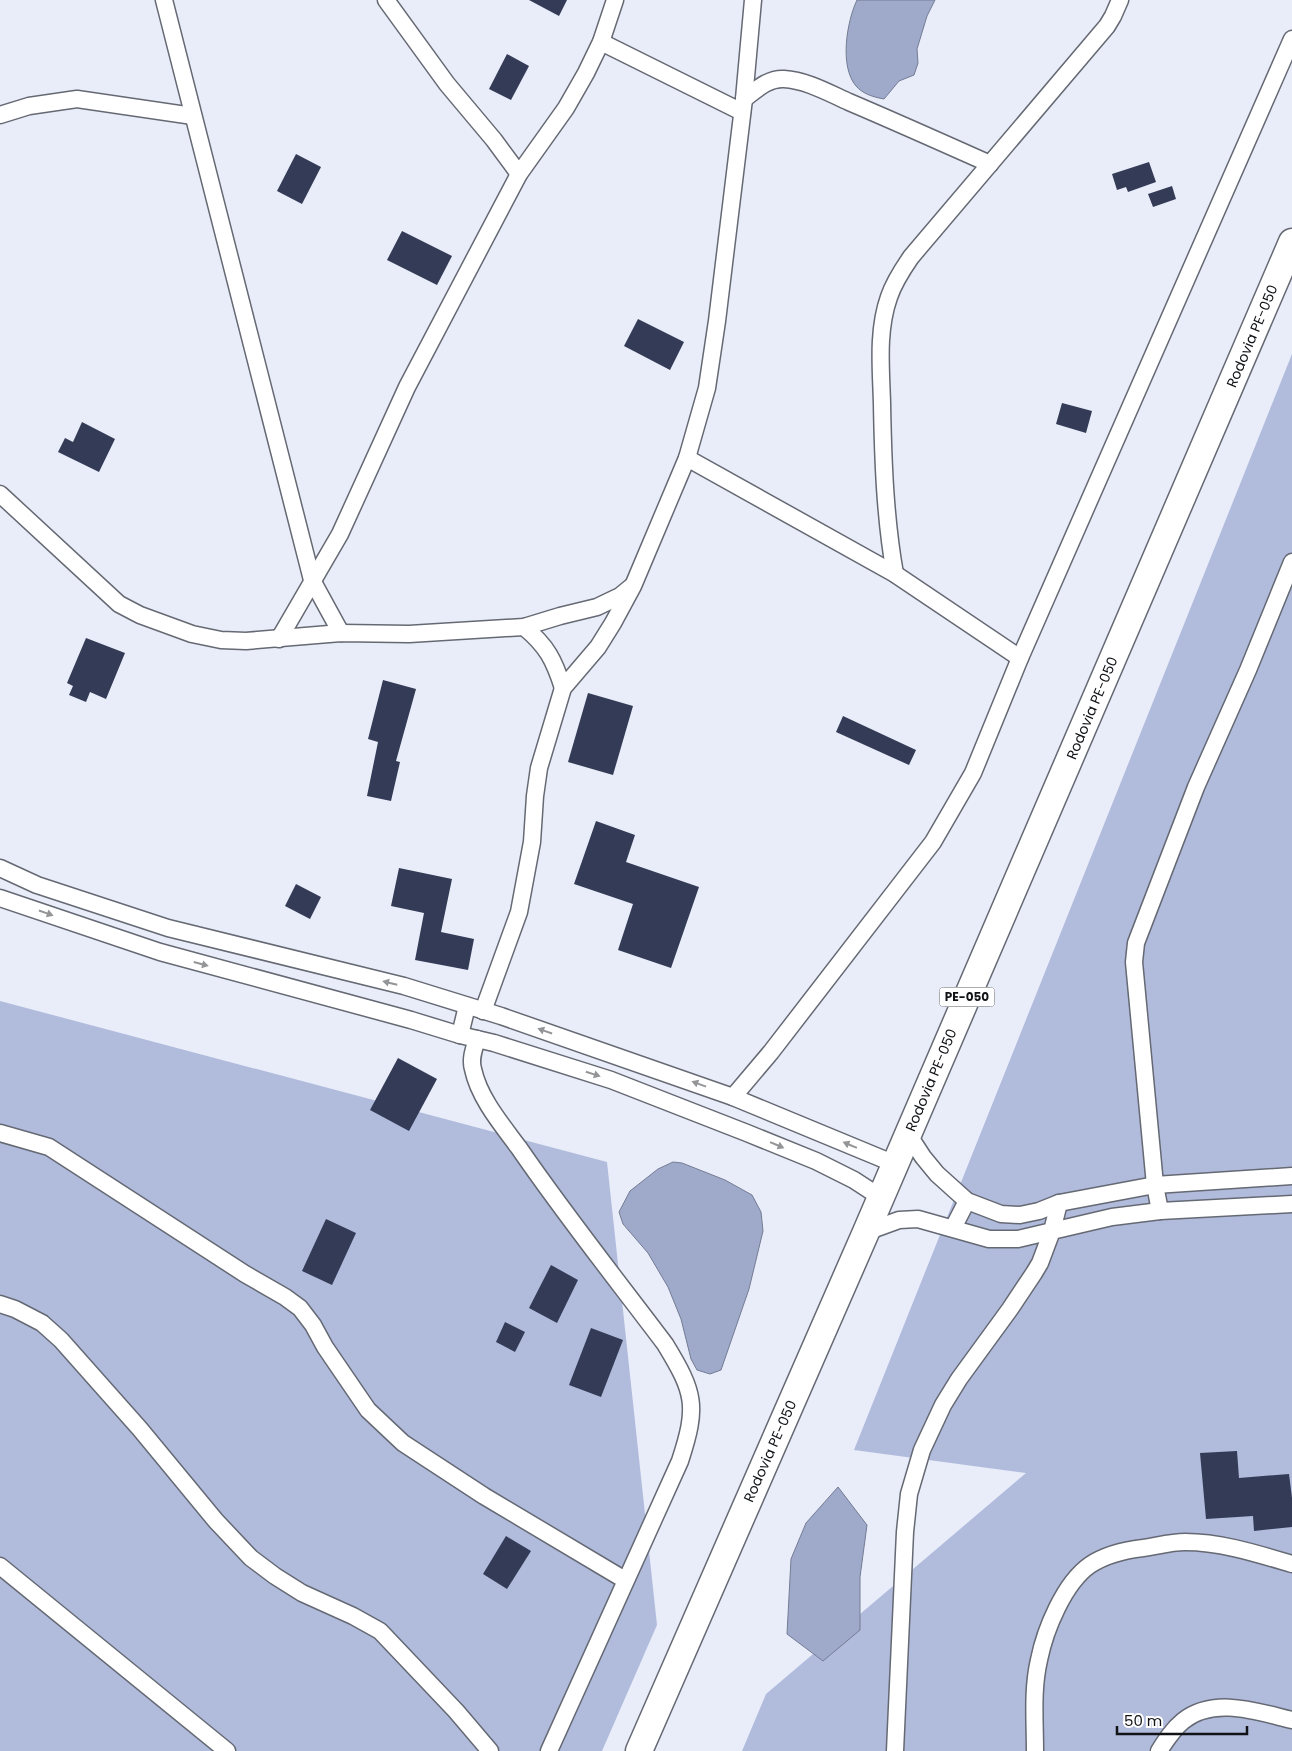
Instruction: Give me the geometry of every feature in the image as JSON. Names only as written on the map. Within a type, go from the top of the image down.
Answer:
[{"type":"main road","name":"Rodovia PE-050","points":[[639,1751],[866,1232],[1292,242]]},
{"type":"street","points":[[164,0],[312,580],[341,633]]},
{"type":"street","points":[[386,0],[447,84],[494,140],[519,174]]},
{"type":"street","points":[[279,639],[340,534],[407,387],[519,174],[566,108],[601,42],[615,0]]},
{"type":"street","points":[[483,1011],[519,912],[532,842],[535,796],[540,768],[563,688],[598,647],[633,586],[687,458],[707,388],[743,106],[753,0]]},
{"type":"street","points":[[895,574],[883,459],[880,346],[883,318],[888,298],[896,280],[911,257],[1106,26],[1120,0]]},
{"type":"street","points":[[733,1097],[771,1052],[933,842],[973,772],[1020,658],[1292,39]]},
{"type":"street","points":[[601,42],[743,106]]},
{"type":"street","points":[[743,106],[765,83],[784,79],[799,82],[883,116],[990,164]]},
{"type":"street","points":[[0,115],[29,106],[77,99],[193,116]]},
{"type":"street","points":[[687,458],[895,574],[1020,658]]},
{"type":"street","points":[[0,494],[119,604],[164,625],[192,634],[221,640],[279,639],[341,633],[409,634],[524,627],[597,607],[620,596],[633,586]]},
{"type":"street","points":[[1160,1212],[1155,1185],[1134,962],[1136,942],[1196,787],[1248,670],[1292,562]]},
{"type":"street","points":[[524,627],[538,638],[547,649],[563,688]]},
{"type":"street","points":[[0,868],[37,885],[168,928],[404,986],[501,1016],[646,1065],[760,1107],[895,1164]]},
{"type":"street","points":[[0,898],[23,904],[160,952],[411,1020],[477,1040],[494,1043],[612,1080],[816,1161],[854,1180],[880,1197]]},
{"type":"street","points":[[460,1035],[467,1006]]},
{"type":"street","points":[[494,1043],[501,1016]]},
{"type":"street","points":[[477,1040],[472,1055],[472,1068],[487,1102],[541,1181],[665,1344],[682,1372],[692,1402],[689,1433],[683,1452],[648,1535],[625,1580],[549,1751]]},
{"type":"street","points":[[748,1133],[760,1107]]},
{"type":"street","points":[[0,1133],[49,1146],[189,1238],[285,1297],[300,1308],[313,1325],[325,1347],[368,1410],[403,1443],[484,1496],[625,1580]]},
{"type":"street","points":[[908,1134],[923,1157],[967,1201],[1001,1214],[1020,1215],[1040,1211],[1059,1203],[1155,1185],[1292,1176]]},
{"type":"street","points":[[816,1161],[827,1136]]},
{"type":"street","points":[[952,1228],[967,1201]]},
{"type":"street","points":[[894,1751],[897,1733],[905,1532],[909,1494],[922,1450],[943,1405],[959,1379],[1037,1268],[1045,1252],[1059,1203]]},
{"type":"street","points":[[866,1232],[899,1220],[918,1219],[989,1239],[1003,1240],[1018,1239],[1112,1217],[1160,1212],[1292,1204]]},
{"type":"street","points":[[0,1304],[15,1309],[42,1323],[61,1340],[140,1429],[216,1521],[251,1558],[302,1593],[354,1616],[380,1631],[456,1711],[490,1751]]},
{"type":"street","points":[[1035,1751],[1035,1684],[1039,1660],[1059,1603],[1074,1582],[1089,1566],[1104,1558],[1132,1549],[1184,1542],[1221,1546],[1292,1564]]},
{"type":"street","points":[[0,1566],[227,1751]]},
{"type":"street","points":[[1159,1751],[1183,1721],[1194,1714],[1214,1707],[1249,1710],[1292,1720]]},
{"type":"shaded area","points":[[857,0],[935,0],[927,16],[917,49],[918,63],[914,75],[899,81],[884,99],[868,95],[859,89],[851,77],[848,67],[846,43],[850,19]]},
{"type":"shaded area","points":[[1292,354],[1292,1751],[742,1751],[766,1694],[1026,1473],[854,1450]]},
{"type":"shaded area","points":[[0,1001],[607,1162],[657,1625],[602,1751],[0,1751]]},
{"type":"shaded area","points":[[673,1162],[682,1163],[725,1180],[752,1195],[761,1212],[763,1231],[749,1289],[721,1370],[710,1374],[697,1370],[691,1359],[681,1319],[668,1287],[648,1253],[623,1224],[619,1212],[630,1191],[658,1169]]},
{"type":"shaded area","points":[[838,1487],[867,1525],[860,1577],[860,1630],[823,1661],[787,1634],[791,1559],[806,1523]]},
{"type":"building","points":[[529,0],[567,0],[559,16]]},
{"type":"building","points":[[507,54],[529,66],[511,100],[489,89]]},
{"type":"building","points":[[296,154],[321,167],[302,204],[277,191]]},
{"type":"building","points":[[1149,162],[1156,182],[1128,192],[1126,187],[1117,190],[1112,174]]},
{"type":"building","points":[[1172,186],[1176,199],[1153,207],[1148,194]]},
{"type":"building","points":[[402,231],[452,256],[437,285],[387,260]]},
{"type":"building","points":[[638,319],[684,342],[670,370],[624,346]]},
{"type":"building","points":[[1062,403],[1092,411],[1086,433],[1056,424]]},
{"type":"building","points":[[82,422],[115,439],[99,472],[58,452],[65,438],[73,442]]},
{"type":"building","points":[[86,638],[125,653],[106,699],[90,692],[86,702],[69,695],[73,686],[67,683]]},
{"type":"building","points":[[383,680],[416,689],[396,761],[400,762],[391,801],[367,796],[378,742],[368,739]]},
{"type":"building","points":[[588,693],[633,706],[613,775],[568,762]]},
{"type":"building","points":[[843,716],[916,750],[909,765],[836,732]]},
{"type":"building","points":[[596,821],[635,835],[626,862],[699,887],[671,968],[618,950],[633,904],[574,884]]},
{"type":"building","points":[[399,868],[452,879],[441,932],[474,939],[468,970],[415,960],[424,913],[391,906]]},
{"type":"building","points":[[296,884],[321,897],[310,919],[285,906]]},
{"type":"building","points":[[398,1058],[437,1079],[409,1131],[370,1110]]},
{"type":"building","points":[[326,1219],[356,1233],[332,1285],[302,1271]]},
{"type":"building","points":[[551,1265],[578,1280],[557,1323],[529,1308]]},
{"type":"building","points":[[505,1322],[525,1332],[515,1352],[496,1342]]},
{"type":"building","points":[[591,1328],[623,1340],[601,1397],[569,1385]]},
{"type":"building","points":[[1237,1451],[1239,1478],[1289,1474],[1292,1498],[1292,1527],[1254,1531],[1253,1516],[1206,1519],[1200,1453]]},
{"type":"building","points":[[506,1536],[531,1551],[507,1589],[483,1574]]}]
